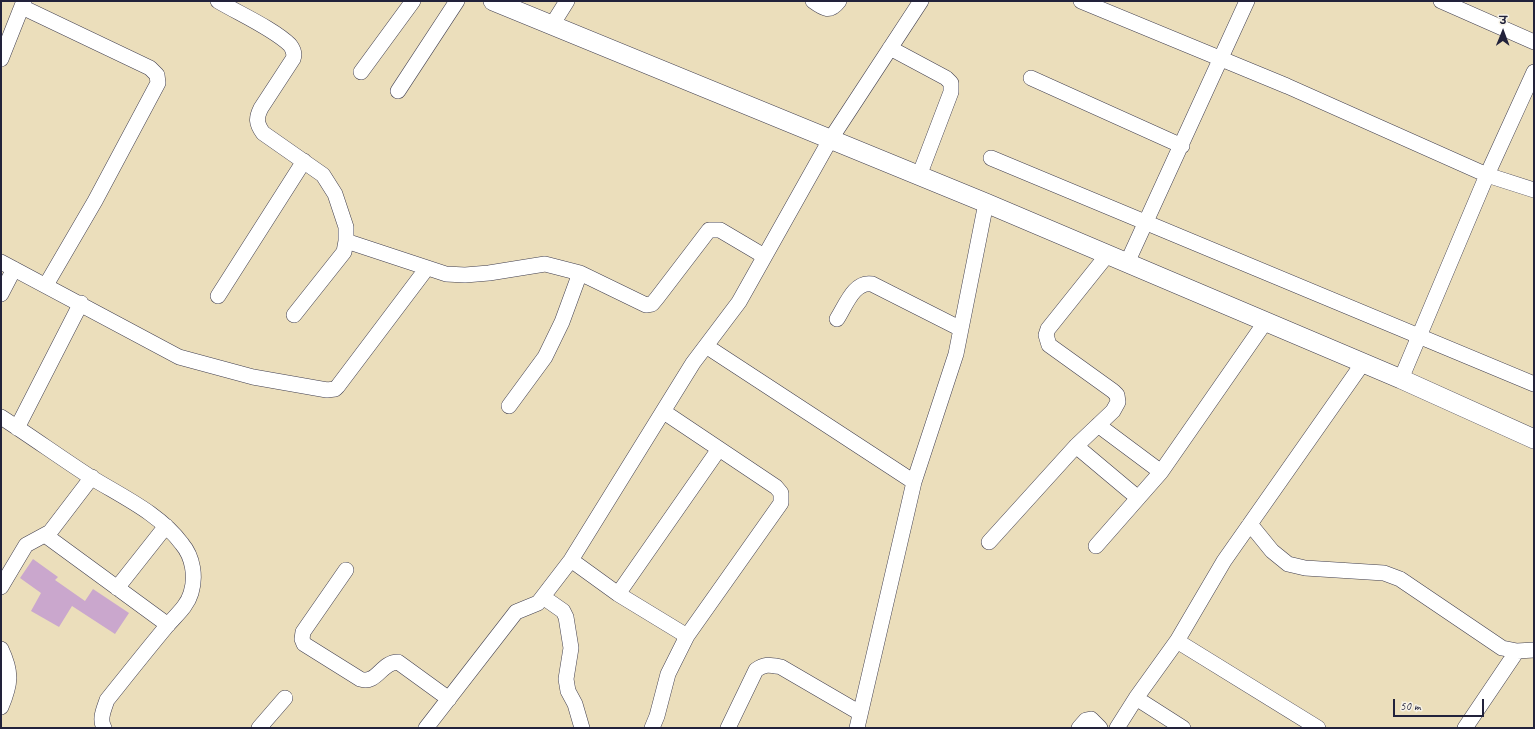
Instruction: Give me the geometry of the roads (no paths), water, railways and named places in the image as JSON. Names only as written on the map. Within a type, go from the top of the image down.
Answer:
[{"type":"main road","points":[[493,1],[830,140],[986,202],[1401,379],[1534,439]]},
{"type":"street","points":[[218,1],[275,34],[292,48],[294,53],[293,59],[261,108],[257,116],[257,125],[263,133],[323,175],[335,194],[346,227],[344,252],[294,315]]},
{"type":"street","points":[[361,72],[413,1]]},
{"type":"street","points":[[398,91],[457,1]]},
{"type":"street","points":[[552,25],[567,1]]},
{"type":"street","points":[[813,1],[822,8],[829,10],[835,7],[839,1]]},
{"type":"street","points":[[426,728],[516,612],[532,607],[543,597],[571,560],[693,363],[739,302],[830,140],[921,1]]},
{"type":"street","points":[[1081,1],[1222,59],[1487,175],[1534,190]]},
{"type":"street","points":[[1127,263],[1248,1]]},
{"type":"street","points":[[1441,1],[1534,42]]},
{"type":"street","points":[[1,59],[23,4],[150,68],[157,75],[158,83],[95,201],[46,285]]},
{"type":"street","points":[[890,48],[946,78],[950,83],[951,92],[919,176]]},
{"type":"street","points":[[1401,379],[1487,175],[1528,103],[1534,72]]},
{"type":"street","points":[[1031,78],[1182,146]]},
{"type":"street","points":[[991,158],[1534,384]]},
{"type":"street","points":[[218,296],[304,161]]},
{"type":"street","points":[[857,728],[914,482],[956,354],[986,202]]},
{"type":"street","points":[[346,241],[446,274],[489,274],[545,264],[580,273],[646,305],[652,304],[709,230],[720,230],[764,256]]},
{"type":"street","points":[[989,542],[1076,446],[1113,411],[1118,402],[1117,395],[1049,345],[1046,335],[1048,329],[1108,254]]},
{"type":"street","points":[[1,294],[7,266],[81,303],[179,357],[253,377],[331,390],[338,386],[427,268]]},
{"type":"street","points":[[509,406],[545,357],[562,322],[580,273]]},
{"type":"street","points":[[838,319],[857,286],[865,283],[872,284],[961,330]]},
{"type":"street","points":[[17,428],[81,303]]},
{"type":"street","points":[[1096,546],[1160,472],[1266,321]]},
{"type":"street","points":[[706,346],[914,482]]},
{"type":"street","points":[[1117,728],[1136,698],[1177,641],[1224,561],[1363,363]]},
{"type":"street","points":[[652,728],[657,716],[668,674],[687,636],[781,503],[781,494],[776,487],[664,412]]},
{"type":"street","points":[[1,417],[92,477],[143,508],[166,526],[184,545],[189,555],[194,571],[194,581],[188,600],[180,612],[107,700],[102,713],[102,725],[104,728]]},
{"type":"street","points":[[1098,425],[1160,472]]},
{"type":"street","points":[[1076,446],[1138,498]]},
{"type":"street","points":[[618,594],[719,449]]},
{"type":"street","points":[[1,587],[26,545],[33,540],[46,535],[54,528],[92,477]]},
{"type":"street","points":[[1250,524],[1272,551],[1288,564],[1305,568],[1384,573],[1400,579],[1502,648],[1517,651],[1534,650]]},
{"type":"street","points":[[117,588],[166,526]]},
{"type":"street","points":[[46,535],[168,625]]},
{"type":"street","points":[[571,560],[618,594],[687,636]]},
{"type":"street","points":[[346,570],[303,632],[302,639],[304,644],[360,680],[367,682],[372,680],[388,664],[398,662],[449,699]]},
{"type":"street","points":[[543,597],[562,611],[566,617],[572,648],[566,679],[568,691],[582,728]]},
{"type":"street","points":[[1177,641],[1318,728]]},
{"type":"street","points":[[1,650],[8,664],[10,681],[8,692],[1,707]]},
{"type":"street","points":[[1465,728],[1517,651]]},
{"type":"street","points":[[728,728],[756,670],[762,665],[770,664],[781,668],[860,713]]},
{"type":"street","points":[[259,728],[285,698]]},
{"type":"street","points":[[1136,698],[1182,728]]},
{"type":"street","points":[[1079,728],[1086,720],[1091,720],[1100,728]]}]
